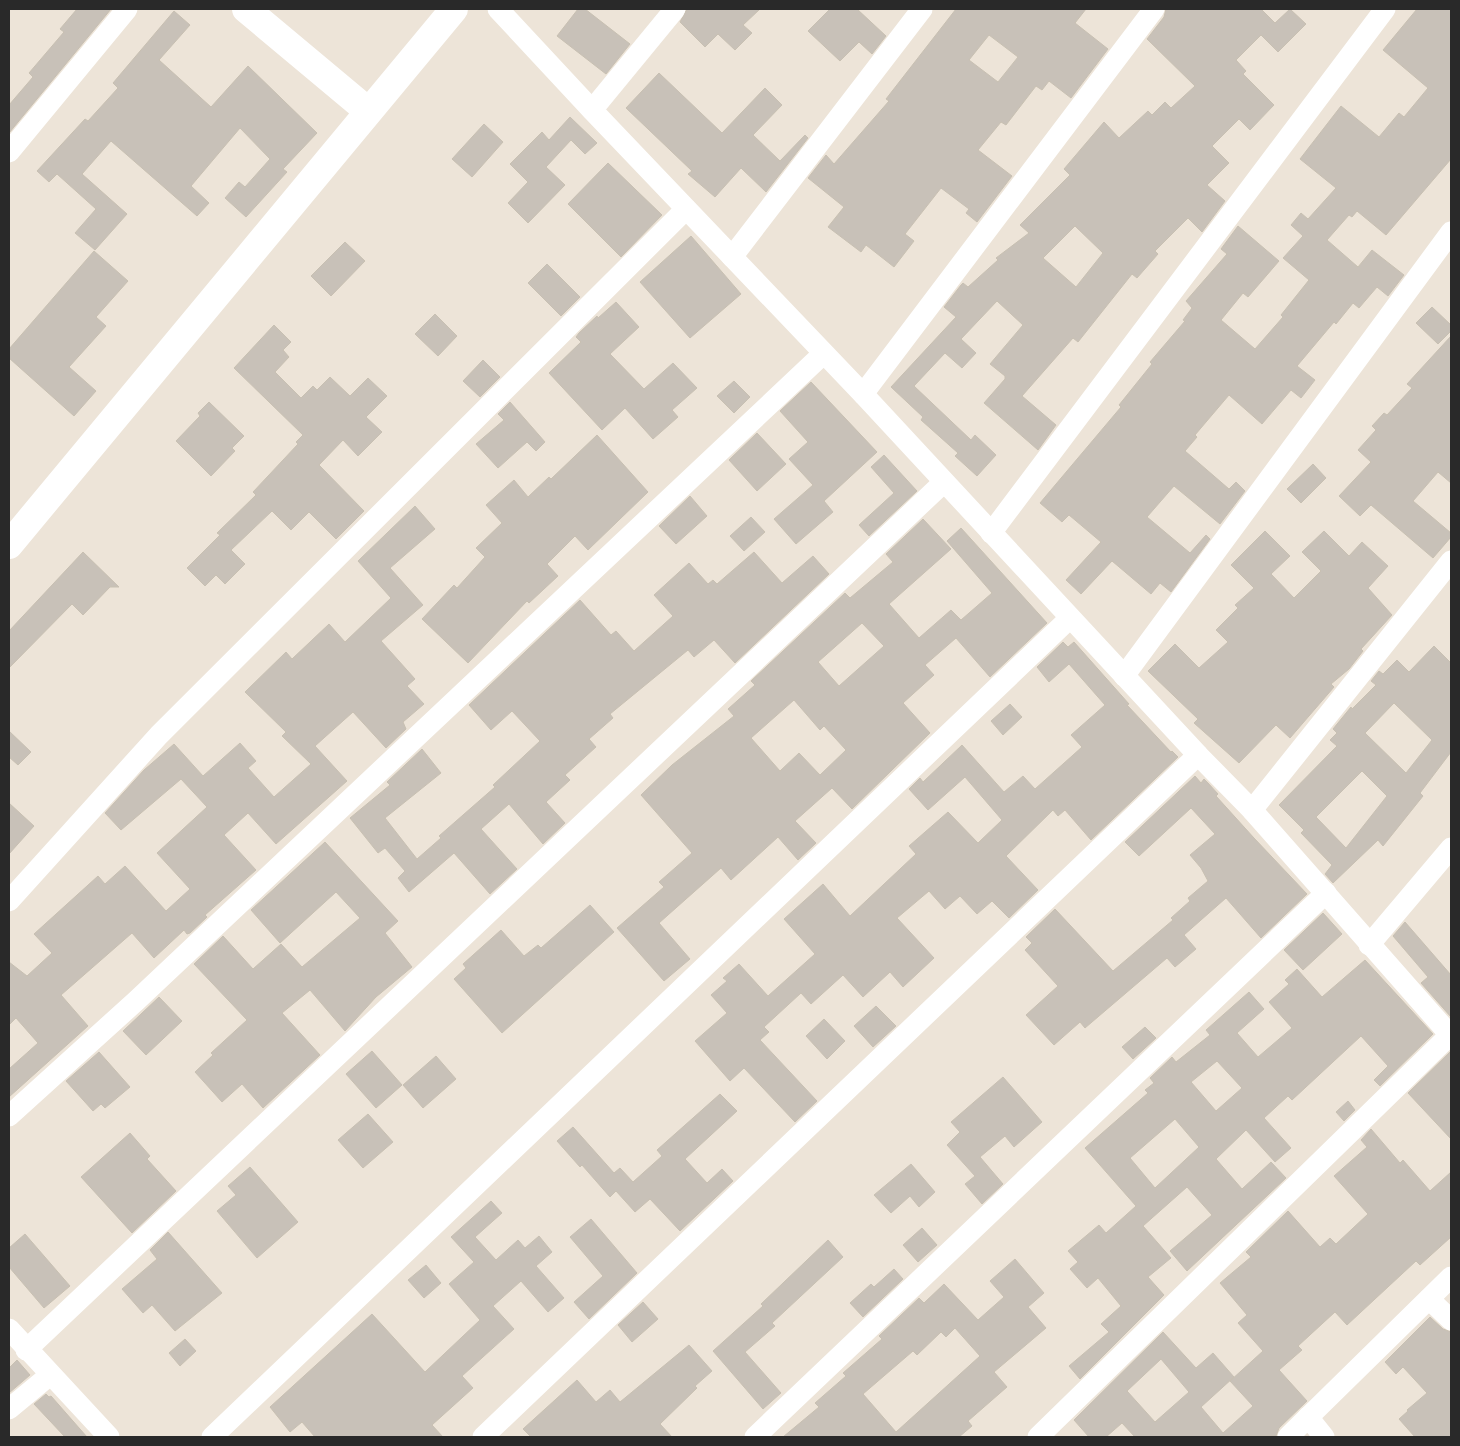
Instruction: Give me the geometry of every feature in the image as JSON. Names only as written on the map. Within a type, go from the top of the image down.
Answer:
[{"type":"street","points":[[9,152],[127,9]]},
{"type":"street","points":[[246,9],[368,112]]},
{"type":"street","points":[[9,545],[454,9]]},
{"type":"street","points":[[498,9],[823,354],[863,394],[1124,676],[1252,810],[1450,1036],[1038,1437]]},
{"type":"street","points":[[592,110],[675,9]]},
{"type":"street","points":[[732,257],[922,9]]},
{"type":"street","points":[[863,394],[1154,9]]},
{"type":"street","points":[[991,533],[1385,9]]},
{"type":"street","points":[[9,901],[159,735],[686,209]]},
{"type":"street","points":[[1124,676],[1451,232]]},
{"type":"street","points":[[9,1116],[136,1000],[823,354]]},
{"type":"street","points":[[26,1350],[944,482]]},
{"type":"street","points":[[1252,810],[1451,561]]},
{"type":"street","points":[[212,1437],[1070,618]]},
{"type":"street","points":[[483,1437],[1198,755]]},
{"type":"street","points":[[1369,945],[1451,848]]},
{"type":"street","points":[[755,1437],[1326,893]]},
{"type":"street","points":[[1288,1437],[1451,1277]]},
{"type":"street","points":[[1429,1299],[1451,1320]]},
{"type":"street","points":[[9,1329],[26,1350],[109,1437]]},
{"type":"street","points":[[9,1409],[50,1375]]},
{"type":"street","points":[[1308,1417],[1324,1437]]},
{"type":"building","points":[[77,9],[111,9],[9,133],[9,105],[33,77],[29,73],[64,32],[60,29]]},
{"type":"building","points":[[578,9],[585,9],[630,44],[606,74],[557,36]]},
{"type":"building","points":[[687,9],[760,9],[743,25],[752,33],[735,50],[718,34],[705,47],[680,22]]},
{"type":"building","points":[[830,9],[857,9],[886,36],[872,54],[859,42],[840,61],[808,31]]},
{"type":"building","points":[[956,9],[1086,9],[1075,23],[1108,49],[1071,98],[1049,81],[1042,90],[1036,86],[1006,125],[1001,122],[978,150],[1012,176],[977,222],[966,213],[969,209],[941,188],[905,234],[914,241],[894,267],[866,245],[861,252],[828,227],[844,207],[808,178],[826,155],[834,164],[889,101],[886,99]],"holes":[[[989,35],[1018,57],[998,82],[969,60]]]},
{"type":"building","points":[[1166,9],[1261,9],[1275,23],[1290,9],[1306,24],[1278,52],[1261,35],[1236,60],[1246,71],[1243,74],[1274,105],[1250,130],[1239,119],[1212,146],[1229,163],[1207,185],[1225,201],[1202,232],[1188,218],[1155,251],[1158,254],[1137,278],[1132,274],[1078,342],[1073,338],[1022,396],[1056,425],[1038,450],[984,403],[1005,379],[1005,376],[990,364],[1023,325],[997,301],[961,339],[976,353],[962,368],[945,353],[914,386],[971,440],[975,435],[996,455],[977,476],[955,456],[958,453],[921,420],[923,417],[891,387],[956,317],[944,307],[961,285],[963,283],[968,287],[998,260],[996,258],[1029,233],[1020,225],[1070,175],[1064,169],[1104,122],[1119,138],[1148,111],[1152,115],[1165,102],[1171,108],[1195,86],[1147,39],[1164,17]],"holes":[[[1075,226],[1103,253],[1076,287],[1043,258]]]},
{"type":"building","points":[[1417,9],[1451,9],[1451,159],[1386,235],[1357,211],[1352,217],[1349,215],[1327,240],[1358,267],[1372,250],[1404,275],[1388,296],[1377,287],[1359,308],[1353,303],[1336,324],[1334,322],[1297,366],[1315,380],[1301,398],[1291,390],[1262,424],[1229,395],[1195,435],[1197,437],[1185,451],[1229,489],[1236,482],[1245,491],[1220,524],[1174,486],[1147,517],[1190,553],[1206,535],[1210,539],[1171,592],[1160,583],[1151,594],[1112,561],[1081,594],[1066,580],[1101,542],[1069,515],[1062,522],[1040,503],[1121,407],[1119,405],[1152,364],[1150,362],[1185,321],[1183,320],[1192,308],[1186,301],[1227,254],[1221,249],[1238,226],[1279,261],[1248,297],[1243,293],[1221,320],[1255,349],[1283,317],[1281,315],[1309,280],[1283,258],[1303,236],[1291,225],[1301,213],[1308,219],[1336,188],[1300,159],[1341,106],[1379,137],[1399,113],[1404,117],[1428,88],[1383,50]]},
{"type":"building","points":[[174,11],[190,25],[159,60],[211,107],[248,66],[317,133],[283,169],[287,172],[246,217],[225,198],[239,182],[245,187],[270,159],[240,128],[191,186],[209,203],[197,216],[111,141],[82,174],[127,214],[95,250],[75,233],[96,209],[57,174],[49,182],[37,171],[85,119],[88,121],[118,88],[113,83]]},
{"type":"building","points":[[659,73],[722,133],[765,88],[782,105],[753,135],[780,161],[805,135],[808,138],[766,192],[741,168],[715,197],[688,174],[692,171],[626,108]]},
{"type":"building","points":[[570,117],[597,143],[585,154],[571,140],[546,167],[565,185],[528,223],[508,203],[528,182],[510,164],[542,132],[549,140]]},
{"type":"building","points":[[484,124],[503,142],[472,177],[452,159]]},
{"type":"building","points":[[608,163],[662,215],[621,257],[568,204]]},
{"type":"building","points":[[691,236],[741,294],[690,338],[640,282]]},
{"type":"building","points":[[345,242],[365,261],[331,296],[311,276]]},
{"type":"building","points":[[94,251],[128,281],[96,317],[106,326],[69,367],[96,391],[74,416],[9,358],[9,349]]},
{"type":"building","points":[[547,264],[580,297],[561,316],[528,283]]},
{"type":"building","points":[[616,302],[639,327],[610,354],[644,389],[673,363],[697,388],[672,410],[678,417],[653,439],[625,408],[602,430],[549,373],[581,342],[576,337],[579,333]]},
{"type":"building","points":[[1432,307],[1451,325],[1451,331],[1438,344],[1416,323]]},
{"type":"building","points":[[435,314],[457,336],[438,356],[415,334]]},
{"type":"building","points":[[274,325],[291,342],[283,350],[289,357],[275,372],[301,398],[313,386],[317,390],[330,377],[350,396],[368,378],[387,396],[366,417],[382,432],[358,456],[343,440],[319,465],[364,511],[336,539],[309,512],[291,530],[272,511],[231,550],[245,564],[225,584],[216,575],[205,586],[187,568],[220,535],[217,533],[256,495],[253,492],[298,444],[296,442],[303,435],[234,368]]},
{"type":"building","points":[[1451,336],[1451,483],[1438,472],[1413,501],[1451,533],[1451,537],[1433,558],[1371,505],[1360,516],[1339,496],[1371,462],[1358,450],[1376,430],[1372,426],[1384,413],[1387,415],[1412,388],[1407,384]]},
{"type":"building","points":[[483,360],[500,377],[480,397],[463,381]]},
{"type":"building","points":[[734,381],[750,397],[734,413],[717,396]]},
{"type":"building","points":[[811,382],[877,452],[824,501],[833,512],[796,544],[774,519],[813,485],[789,459],[808,442],[780,411]]},
{"type":"building","points":[[209,402],[244,436],[232,448],[235,451],[211,476],[176,441],[200,416],[198,413]]},
{"type":"building","points":[[510,402],[545,442],[536,451],[527,442],[498,468],[476,444],[504,420],[498,414]]},
{"type":"building","points":[[757,433],[786,464],[757,491],[729,460]]},
{"type":"building","points":[[597,435],[648,492],[588,550],[575,536],[547,564],[558,576],[529,603],[527,601],[468,663],[422,619],[454,585],[457,588],[485,557],[476,548],[502,523],[486,505],[514,480],[528,497],[549,477],[551,479]]},
{"type":"building","points":[[884,455],[917,491],[869,536],[859,525],[894,493],[871,467]]},
{"type":"building","points":[[1313,464],[1326,478],[1301,503],[1287,489]]},
{"type":"building","points":[[690,496],[707,516],[676,544],[659,526]]},
{"type":"building","points":[[415,506],[435,529],[390,568],[423,605],[381,641],[415,679],[407,686],[424,704],[403,722],[406,729],[386,748],[353,712],[315,746],[347,781],[276,844],[248,813],[224,835],[256,870],[205,915],[207,917],[190,933],[187,934],[184,930],[154,958],[132,933],[61,995],[88,1026],[9,1097],[9,1069],[38,1043],[16,1018],[9,1025],[9,962],[27,976],[52,953],[34,934],[98,876],[105,884],[125,866],[166,911],[190,889],[157,853],[207,807],[181,779],[121,830],[105,813],[144,770],[174,744],[203,776],[240,743],[256,761],[248,768],[274,797],[311,764],[282,736],[286,732],[245,692],[286,652],[292,659],[329,624],[345,642],[391,598],[358,561]]},
{"type":"building","points":[[751,517],[765,532],[744,551],[730,536]]},
{"type":"building","points":[[923,519],[951,549],[889,604],[919,638],[951,610],[961,620],[992,593],[947,541],[961,528],[1047,623],[990,677],[956,638],[925,665],[934,675],[903,703],[930,733],[852,809],[832,788],[795,821],[816,843],[798,860],[778,837],[731,880],[721,868],[659,923],[690,959],[664,981],[617,928],[664,887],[659,882],[692,853],[641,795],[672,765],[734,716],[728,709],[755,685],[751,681],[845,593],[850,598],[893,562],[886,554]],"holes":[[[862,623],[884,646],[839,686],[818,662]],[[794,700],[820,730],[824,726],[846,750],[820,775],[799,753],[780,771],[751,738]]]},
{"type":"building","points":[[1265,531],[1290,556],[1271,574],[1294,598],[1321,571],[1302,552],[1324,531],[1349,556],[1362,542],[1388,566],[1368,588],[1392,615],[1361,649],[1363,651],[1349,669],[1331,684],[1334,687],[1290,738],[1276,725],[1239,763],[1194,723],[1198,719],[1148,671],[1175,644],[1199,668],[1228,642],[1216,630],[1238,608],[1235,605],[1254,588],[1231,565]]},
{"type":"building","points":[[83,552],[119,587],[110,587],[83,615],[72,604],[9,668],[9,631]]},
{"type":"building","points":[[754,552],[782,583],[813,556],[829,574],[735,663],[714,640],[694,657],[688,650],[610,714],[613,718],[589,739],[596,747],[565,775],[570,780],[546,802],[565,823],[543,844],[509,804],[481,829],[517,869],[490,894],[454,853],[409,892],[398,878],[405,871],[385,848],[378,853],[350,818],[390,785],[387,782],[422,749],[441,773],[385,818],[417,859],[441,838],[439,836],[495,787],[493,785],[540,741],[512,711],[491,730],[469,705],[580,600],[611,635],[616,631],[634,651],[673,616],[654,595],[689,563],[708,584],[713,580],[717,584]]},
{"type":"building","points":[[1063,642],[1068,647],[1074,642],[1129,704],[1127,705],[1178,757],[1091,840],[1065,810],[1058,816],[1053,810],[1006,856],[1038,890],[1009,918],[992,901],[977,914],[960,896],[945,909],[929,891],[897,918],[934,958],[903,987],[890,972],[863,997],[843,975],[811,1004],[801,993],[764,1027],[769,1032],[760,1040],[817,1101],[795,1122],[744,1068],[730,1081],[695,1041],[727,1013],[711,995],[727,981],[723,978],[739,964],[768,996],[815,954],[784,919],[823,884],[850,916],[916,854],[909,846],[948,812],[978,843],[1002,820],[965,777],[928,810],[909,789],[920,778],[923,782],[962,745],[1004,792],[1023,776],[1035,789],[1082,747],[1071,735],[1105,705],[1069,664],[1049,682],[1037,667]]},
{"type":"building","points":[[1434,646],[1451,663],[1451,752],[1420,793],[1423,796],[1383,846],[1378,840],[1333,883],[1325,874],[1332,865],[1301,833],[1304,830],[1279,805],[1337,746],[1330,740],[1337,733],[1333,729],[1351,707],[1352,709],[1376,685],[1371,681],[1379,671],[1383,674],[1397,660],[1409,672]],"holes":[[[1394,703],[1432,740],[1406,773],[1365,733]],[[1362,771],[1387,796],[1346,848],[1316,817]]]},
{"type":"building","points":[[1010,704],[1022,717],[1003,735],[991,721]]},
{"type":"building","points":[[9,731],[31,752],[18,765],[9,757]]},
{"type":"building","points":[[1195,776],[1201,783],[1204,779],[1208,783],[1218,794],[1216,796],[1307,894],[1261,938],[1226,898],[1184,935],[1196,949],[1175,967],[1167,958],[1085,1028],[1080,1022],[1054,1045],[1026,1015],[1058,986],[1025,950],[1032,943],[1026,937],[1055,909],[1113,971],[1173,920],[1171,918],[1190,901],[1188,898],[1208,881],[1201,868],[1190,855],[1215,834],[1191,808],[1139,856],[1125,842]]},
{"type":"building","points":[[9,803],[34,826],[9,854]]},
{"type":"building","points":[[325,842],[398,921],[385,933],[412,967],[376,997],[345,1031],[310,990],[282,1013],[320,1055],[263,1108],[242,1084],[222,1102],[195,1072],[213,1055],[211,1053],[247,1020],[194,964],[223,936],[253,969],[281,944],[302,967],[360,918],[336,892],[280,943],[251,910]]},
{"type":"building","points":[[590,905],[614,932],[502,1033],[454,979],[466,968],[463,964],[501,930],[524,956],[538,945],[541,948]]},
{"type":"building","points":[[1323,913],[1342,934],[1303,970],[1284,950]]},
{"type":"building","points":[[1405,922],[1451,975],[1451,1017],[1421,983],[1428,977],[1393,936]]},
{"type":"building","points":[[1365,960],[1433,1034],[1380,1086],[1374,1080],[1388,1066],[1361,1036],[1292,1100],[1288,1096],[1264,1118],[1291,1148],[1275,1162],[1246,1130],[1216,1159],[1242,1189],[1271,1162],[1286,1178],[1187,1271],[1170,1251],[1212,1215],[1187,1187],[1143,1226],[1171,1258],[1148,1277],[1164,1295],[1080,1379],[1069,1366],[1109,1332],[1101,1324],[1121,1306],[1098,1278],[1087,1288],[1070,1269],[1078,1262],[1068,1251],[1099,1225],[1106,1233],[1136,1206],[1085,1148],[1148,1093],[1145,1090],[1154,1083],[1150,1078],[1172,1057],[1176,1062],[1210,1035],[1206,1030],[1249,992],[1264,1009],[1237,1033],[1258,1057],[1292,1028],[1269,1002],[1289,984],[1285,980],[1297,969],[1322,997]],"holes":[[[1217,1061],[1242,1088],[1216,1111],[1191,1082]],[[1175,1119],[1199,1147],[1155,1188],[1130,1158]]]},
{"type":"building","points":[[159,997],[182,1021],[146,1055],[123,1031]]},
{"type":"building","points":[[876,1006],[896,1026],[873,1047],[854,1026]]},
{"type":"building","points":[[824,1019],[845,1041],[827,1059],[806,1036]]},
{"type":"building","points":[[1145,1027],[1156,1038],[1133,1059],[1122,1047]]},
{"type":"building","points":[[372,1051],[402,1085],[376,1108],[346,1074]]},
{"type":"building","points":[[1451,1051],[1451,1139],[1408,1093]]},
{"type":"building","points":[[99,1052],[130,1087],[105,1108],[101,1104],[93,1111],[66,1081]]},
{"type":"building","points":[[436,1056],[456,1079],[423,1108],[403,1085]]},
{"type":"building","points":[[1003,1077],[1042,1122],[1014,1147],[1005,1136],[980,1157],[1003,1184],[982,1204],[965,1184],[975,1176],[947,1145],[960,1132],[951,1122]]},
{"type":"building","points":[[720,1094],[737,1111],[685,1159],[707,1183],[722,1169],[733,1181],[680,1231],[650,1199],[635,1212],[616,1191],[610,1197],[582,1165],[580,1167],[557,1141],[573,1127],[614,1173],[620,1168],[633,1182],[662,1156],[657,1150]]},
{"type":"building","points":[[1348,1101],[1355,1110],[1344,1121],[1336,1112]]},
{"type":"building","points":[[368,1114],[393,1142],[363,1168],[338,1140]]},
{"type":"building","points":[[1371,1129],[1400,1163],[1403,1160],[1430,1191],[1451,1172],[1451,1237],[1420,1265],[1416,1261],[1347,1325],[1335,1312],[1298,1346],[1302,1350],[1279,1370],[1307,1401],[1279,1428],[1276,1436],[1135,1437],[1122,1423],[1106,1437],[1089,1437],[1074,1420],[1163,1332],[1196,1368],[1213,1353],[1234,1377],[1201,1407],[1223,1433],[1253,1406],[1230,1381],[1263,1351],[1238,1323],[1247,1315],[1220,1283],[1251,1257],[1246,1252],[1288,1211],[1320,1247],[1330,1238],[1336,1244],[1368,1214],[1334,1176],[1367,1147],[1361,1140]],"holes":[[[1161,1359],[1189,1392],[1155,1422],[1127,1391]]]},
{"type":"building","points":[[130,1133],[150,1156],[147,1159],[176,1191],[132,1233],[81,1177]]},
{"type":"building","points":[[911,1164],[935,1192],[919,1207],[910,1196],[891,1213],[874,1195]]},
{"type":"building","points":[[250,1167],[298,1222],[257,1258],[217,1211],[236,1195],[228,1186]]},
{"type":"building","points":[[491,1201],[502,1213],[475,1237],[496,1260],[518,1240],[525,1248],[539,1236],[552,1252],[536,1266],[564,1298],[548,1312],[521,1281],[493,1306],[514,1329],[462,1376],[473,1388],[432,1425],[443,1437],[315,1437],[302,1422],[290,1432],[270,1407],[372,1314],[425,1372],[480,1320],[449,1284],[474,1262],[451,1237]]},
{"type":"building","points":[[591,1219],[637,1273],[589,1319],[574,1302],[603,1276],[570,1237]]},
{"type":"building","points":[[922,1228],[937,1245],[918,1262],[903,1245]]},
{"type":"building","points":[[168,1232],[222,1293],[175,1331],[152,1305],[143,1313],[122,1289],[157,1259],[150,1250]]},
{"type":"building","points":[[25,1234],[70,1286],[44,1308],[9,1267],[9,1248]]},
{"type":"building","points":[[828,1240],[843,1257],[772,1323],[775,1326],[745,1352],[781,1393],[763,1409],[713,1351],[763,1306],[761,1304]]},
{"type":"building","points":[[1015,1259],[1044,1293],[1028,1307],[1046,1328],[994,1372],[1007,1387],[968,1421],[972,1426],[959,1437],[783,1437],[819,1407],[815,1403],[846,1376],[843,1373],[882,1339],[879,1336],[919,1298],[924,1303],[944,1284],[978,1320],[1004,1297],[990,1281]],"holes":[[[955,1328],[980,1356],[896,1432],[863,1394],[913,1351],[917,1355],[941,1332],[946,1337]]]},
{"type":"building","points":[[426,1265],[441,1283],[424,1298],[408,1280]]},
{"type":"building","points":[[894,1269],[903,1279],[863,1317],[850,1303],[871,1284],[874,1287]]},
{"type":"building","points":[[643,1302],[658,1319],[632,1342],[618,1325]]},
{"type":"building","points":[[1430,1317],[1443,1329],[1451,1332],[1451,1437],[1415,1437],[1399,1419],[1427,1393],[1403,1367],[1396,1374],[1385,1362]]},
{"type":"building","points":[[185,1339],[196,1351],[180,1366],[169,1353]]},
{"type":"building","points":[[689,1345],[712,1371],[695,1386],[697,1388],[660,1424],[672,1437],[531,1437],[523,1429],[577,1380],[596,1402],[610,1390],[620,1402]]},
{"type":"building","points":[[17,1360],[30,1375],[9,1393],[9,1368]]},
{"type":"building","points":[[46,1394],[49,1397],[51,1396],[87,1437],[65,1437],[34,1404]]}]
